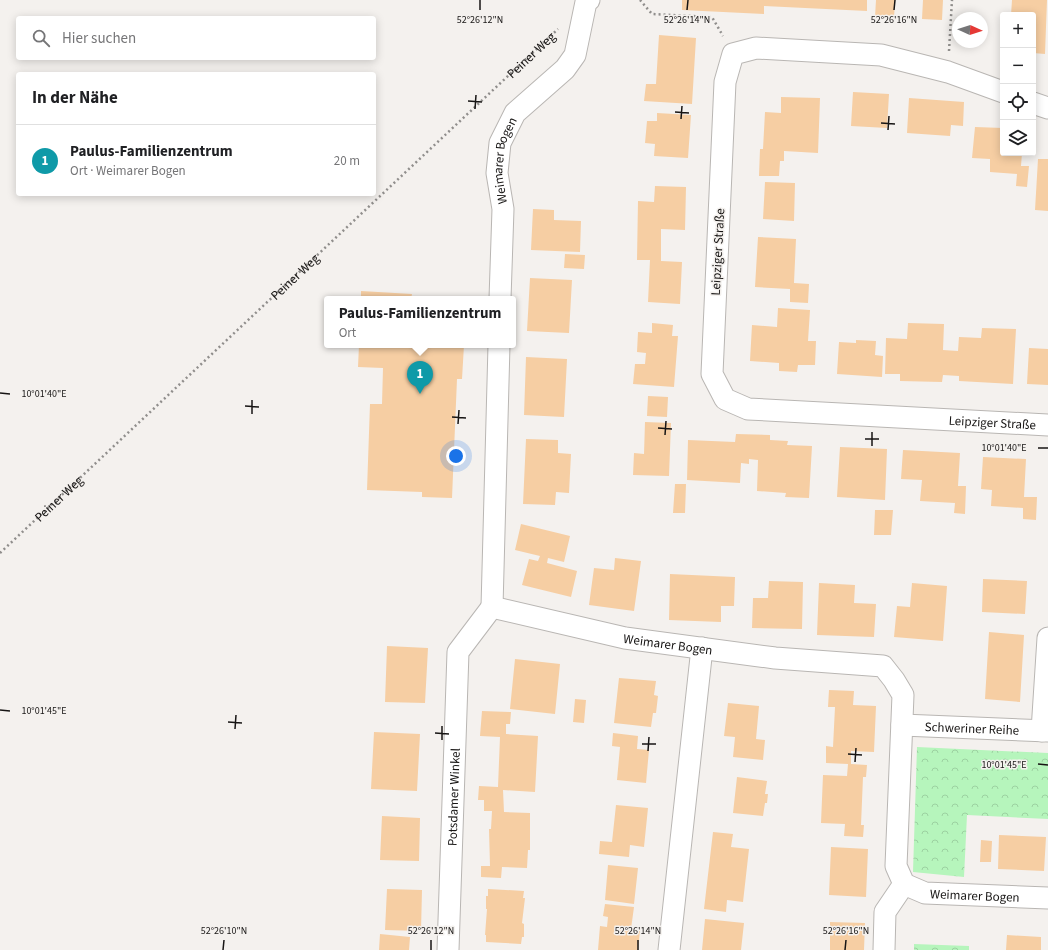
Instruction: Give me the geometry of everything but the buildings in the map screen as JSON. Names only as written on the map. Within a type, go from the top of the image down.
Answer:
[{"type":"street","name":"Weimarer Bogen","points":[[500,296],[503,209],[497,173],[500,143],[515,113],[565,70],[575,54],[587,1]]},
{"type":"street","points":[[733,54],[756,48],[881,55],[948,72],[1000,91]]},
{"type":"street","name":"Leipziger Straße","points":[[733,54],[725,82],[712,374],[725,399],[748,409],[1048,425]]},
{"type":"street","points":[[1036,104],[1048,108]]},
{"type":"street","points":[[492,607],[499,348]]},
{"type":"street","name":"Weimarer Bogen","points":[[492,607],[625,638],[776,658],[883,666],[903,695],[896,866],[904,884],[925,893],[1048,898]]},
{"type":"street","name":"Potsdamer Winkel","points":[[448,950],[458,652],[492,607]]},
{"type":"street","name":"Schweriner Reihe","points":[[902,725],[1045,731],[1048,638]]},
{"type":"street","points":[[669,950],[702,648]]},
{"type":"street","points":[[884,950],[884,912],[904,884]]},
{"type":"path","points":[[640,0],[652,14],[712,17],[733,54]]},
{"type":"path","points":[[948,72],[952,0]]},
{"type":"path","name":"Peiner Weg","points":[[0,553],[587,1]]},
{"type":"green space","points":[[917,747],[1048,753],[1048,819],[967,815],[964,877],[913,872]]},
{"type":"green space","points":[[914,944],[969,946],[969,950],[914,950]]},
{"type":"place","name":"Paulus-Familienzentrum","points":[[420,394]]}]
